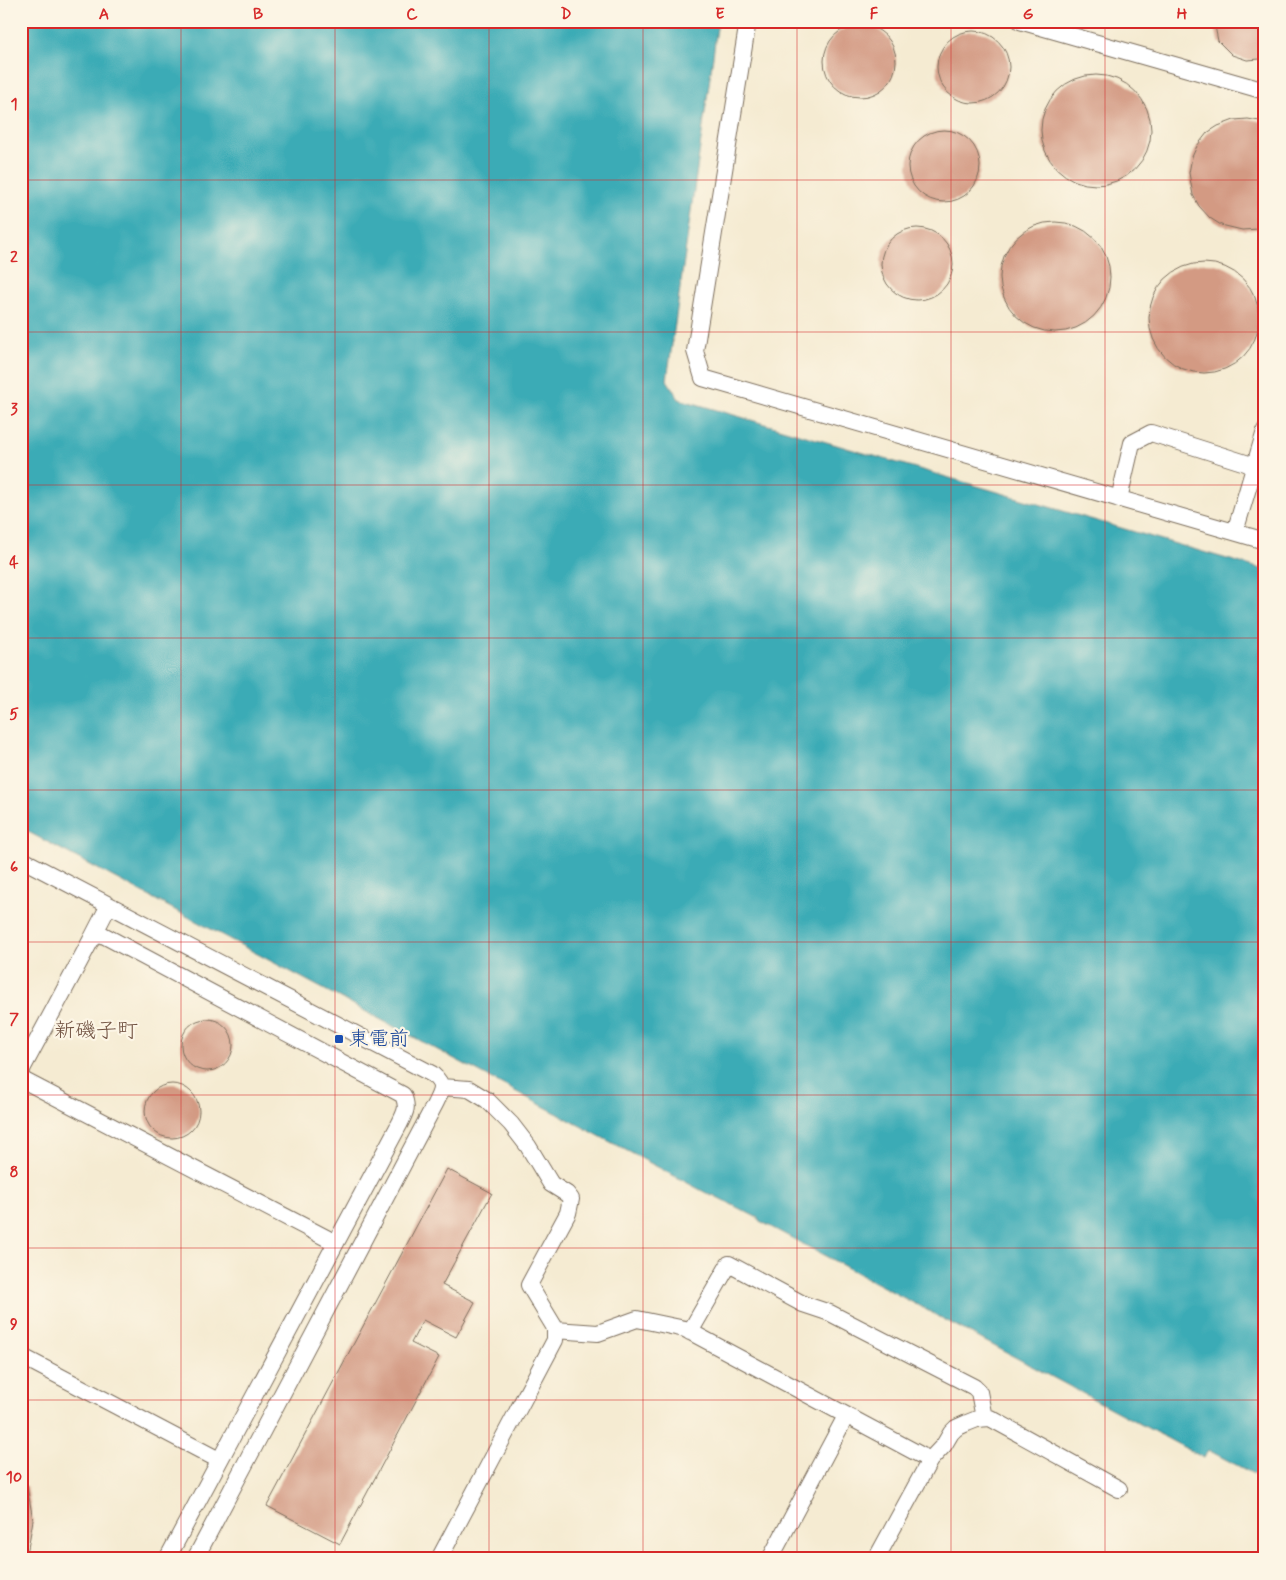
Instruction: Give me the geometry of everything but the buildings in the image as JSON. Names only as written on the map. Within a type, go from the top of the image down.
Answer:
[{"type":"street","points":[[748,21],[695,351],[703,378],[1265,541]]},
{"type":"street","points":[[1020,21],[1265,91]]},
{"type":"street","points":[[1235,532],[1265,432]]},
{"type":"street","points":[[1119,498],[1132,443],[1151,434],[1255,466]]},
{"type":"street","points":[[21,859],[432,1074],[438,1079],[442,1087],[435,1104],[195,1559]]},
{"type":"street","points":[[21,1071],[109,905]]},
{"type":"street","points":[[91,940],[98,935],[104,935],[403,1094],[407,1104],[405,1114],[167,1559]]},
{"type":"street","points":[[21,1079],[336,1243]]},
{"type":"street","points":[[439,1559],[551,1349],[555,1330],[529,1285],[568,1213],[571,1199],[567,1194],[551,1184],[528,1146],[492,1104],[469,1089],[442,1087]]},
{"type":"street","points":[[690,1332],[729,1264],[803,1304],[830,1313],[974,1387],[979,1392],[984,1418]]},
{"type":"street","points":[[555,1330],[598,1333],[637,1319],[685,1330],[930,1460]]},
{"type":"street","points":[[21,1356],[219,1460]]},
{"type":"street","points":[[770,1559],[846,1416]]},
{"type":"street","points":[[876,1559],[930,1460],[956,1428],[977,1419],[990,1418],[1118,1489]]},
{"type":"water","points":[[21,21],[718,21],[667,380],[679,399],[1265,570],[1265,1480],[1208,1450],[1204,1458],[758,1220],[758,1218],[712,1196],[21,828]]},
{"type":"place","name":"東電前","points":[[339,1039]]},
{"type":"district","name":"新磯子町","points":[[96,1031]]}]
